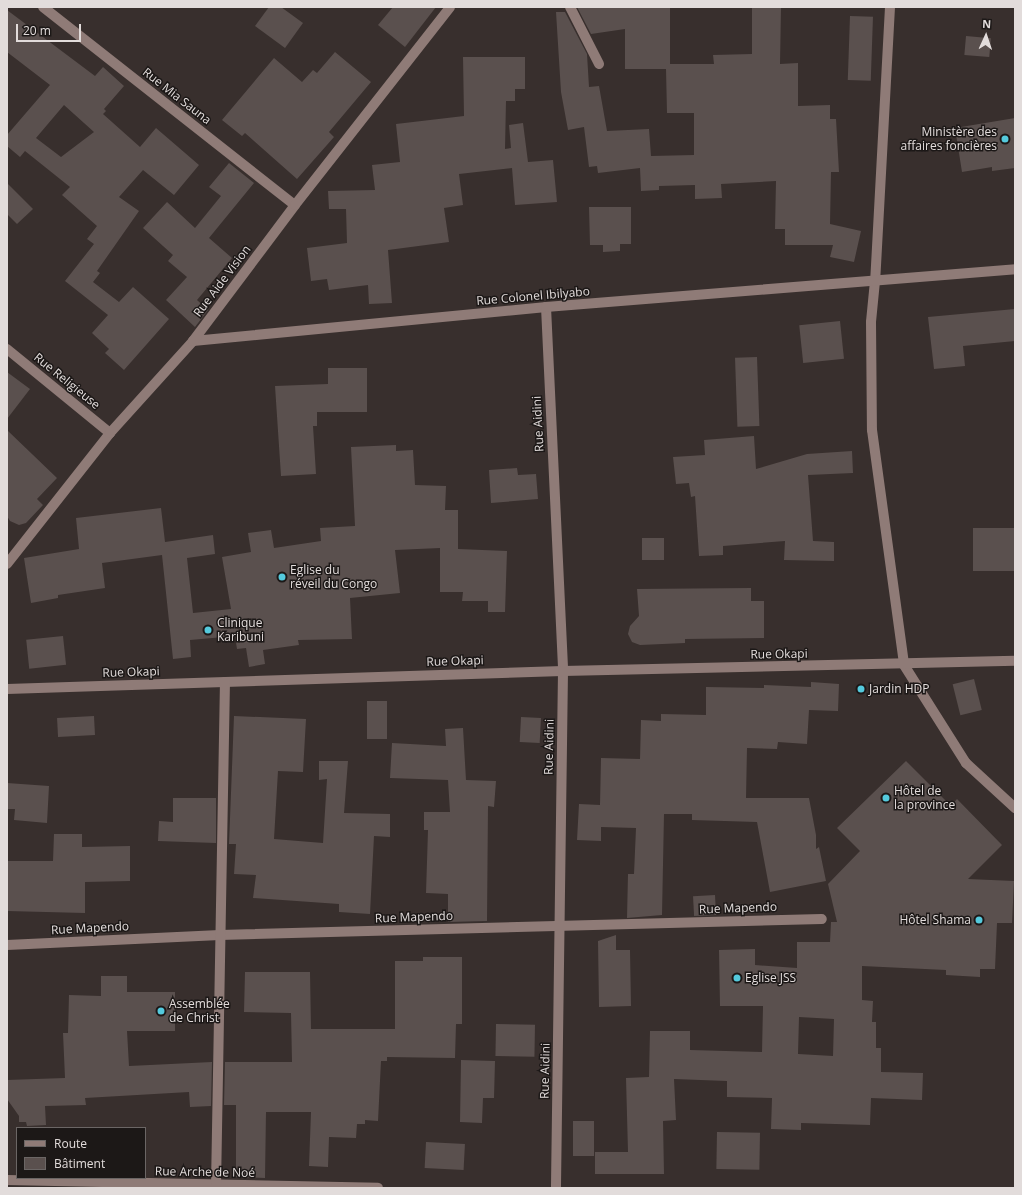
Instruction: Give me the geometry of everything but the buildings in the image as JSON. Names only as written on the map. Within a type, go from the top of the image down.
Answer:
[{"type":"street","name":"Rue Mia Sauna","points":[[43,7],[295,205]]},
{"type":"street","name":"Rue Aide Vision","points":[[7,564],[110,433],[193,341],[295,205],[450,7]]},
{"type":"street","points":[[570,7],[599,64]]},
{"type":"street","points":[[890,7],[875,280],[871,322],[872,430],[904,665],[966,763],[1015,808]]},
{"type":"street","name":"Rue Colonel Ibilyabo","points":[[193,341],[546,308],[1015,269]]},
{"type":"street","name":"Rue Aidini","points":[[546,308],[563,671],[556,1188]]},
{"type":"street","name":"Rue Religieuse","points":[[7,349],[110,433]]},
{"type":"street","name":"Rue Okapi","points":[[7,689],[563,671],[904,665],[1015,661]]},
{"type":"street","points":[[216,1186],[225,682]]},
{"type":"street","name":"Rue Mapendo","points":[[7,945],[220,935],[822,919]]},
{"type":"street","name":"Rue Arche de Noé","points":[[7,1180],[216,1186],[378,1188]]},
{"type":"place","name":"Ministère des affaires foncières","points":[[1005,139]]},
{"type":"place","name":"Eglise du réveil du Congo","points":[[282,577]]},
{"type":"place","name":"Clinique Karibuni","points":[[208,630]]},
{"type":"place","name":"Jardin HDP","points":[[861,689]]},
{"type":"place","name":"Hôtel de la province","points":[[886,798]]},
{"type":"place","name":"Hôtel Shama","points":[[979,920]]},
{"type":"place","name":"Eglise JSS","points":[[737,978]]},
{"type":"place","name":"Assemblée de Christ","points":[[161,1011]]}]
